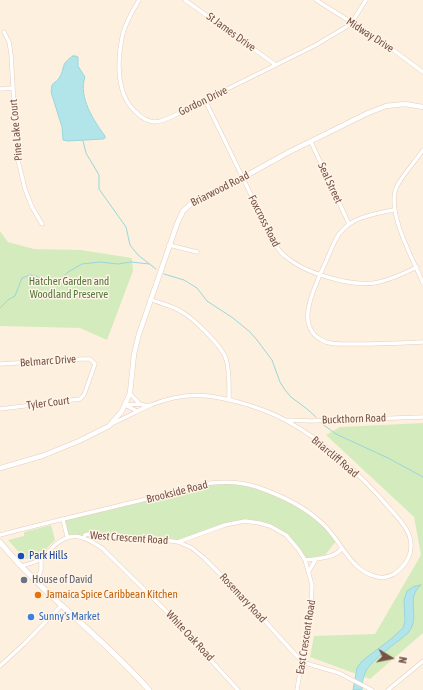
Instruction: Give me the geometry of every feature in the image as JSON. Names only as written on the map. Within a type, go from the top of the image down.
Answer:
[{"type":"main road","points":[[0,542],[37,581],[117,656],[149,690]]},
{"type":"street","name":"Gordon Drive","points":[[139,0],[124,28],[120,51],[120,82],[127,102],[139,115],[154,122],[172,116],[316,45],[352,22],[366,0]]},
{"type":"street","name":"St James Drive","points":[[185,0],[276,65]]},
{"type":"street","name":"Midway Drive","points":[[316,0],[381,40],[423,72]]},
{"type":"street","name":"Pine Lake Court","points":[[4,32],[9,42],[11,54],[16,144],[20,168],[29,198],[42,224]]},
{"type":"street","points":[[0,89],[12,88]]},
{"type":"street","name":"Foxcross Road","points":[[205,100],[271,236],[281,252],[300,267],[320,275],[346,281],[369,283],[385,280],[417,267]]},
{"type":"street","name":"Briarwood Road","points":[[112,423],[125,405],[130,393],[132,364],[136,344],[150,299],[180,215],[190,203],[242,178],[289,152],[362,116],[386,106],[405,104],[423,107]]},
{"type":"street","name":"Seal Street","points":[[311,142],[349,224]]},
{"type":"street","points":[[423,150],[397,187],[394,198],[394,210],[398,224],[423,283]]},
{"type":"street","points":[[394,210],[372,215],[349,224],[336,240],[309,302],[307,314],[310,329],[320,340],[329,343],[374,344],[423,342]]},
{"type":"street","points":[[169,245],[197,252]]},
{"type":"street","points":[[150,299],[184,313],[220,348],[227,363],[229,400]]},
{"type":"street","name":"Belmarc Drive","points":[[0,364],[82,359],[90,359],[94,362]]},
{"type":"street","name":"Tyler Court","points":[[0,409],[80,399],[84,395],[94,362]]},
{"type":"street","points":[[130,393],[140,404]]},
{"type":"street","name":"Briarcliff Road","points":[[0,468],[42,456],[69,446],[148,406],[184,396],[200,396],[229,400],[286,420],[318,441],[346,464],[382,499],[409,533],[411,543],[409,557],[404,564],[390,576],[380,577],[366,574],[357,567],[349,557]]},
{"type":"street","name":"Briarcliff Road","points":[[125,405],[140,404],[148,406]]},
{"type":"street","points":[[125,405],[137,411]]},
{"type":"street","name":"Buckthorn Road","points":[[286,420],[311,421],[423,417]]},
{"type":"street","name":"Brookside Road","points":[[0,535],[148,499],[187,487],[221,482],[255,486],[295,504],[323,524],[349,557]]},
{"type":"street","points":[[22,566],[41,559],[54,545],[68,536],[64,520]]},
{"type":"street","name":"West Crescent Road","points":[[68,536],[84,538],[85,535],[89,534],[178,542],[194,535],[237,522],[259,523],[276,529],[286,535],[305,560]]},
{"type":"street","name":"White Oak Road","points":[[84,538],[102,548],[166,610],[238,690]]},
{"type":"street","name":"Rosemary Road","points":[[178,542],[192,548],[204,558],[246,600],[302,662]]},
{"type":"street","points":[[337,554],[342,548]]},
{"type":"street","points":[[305,560],[337,554],[349,557]]},
{"type":"street","points":[[37,581],[41,570],[41,559]]},
{"type":"street","points":[[309,571],[316,559]]},
{"type":"street","name":"East Crescent Road","points":[[297,690],[312,595],[312,585],[305,560]]},
{"type":"street","points":[[0,666],[62,605]]},
{"type":"street","points":[[388,690],[423,661]]},
{"type":"street","points":[[302,662],[339,673],[372,690]]},
{"type":"green space","name":"Hatcher Garden and Woodland Preserve","points":[[0,231],[8,242],[34,249],[81,250],[132,258],[133,271],[107,340],[80,328],[0,326]]},
{"type":"green space","points":[[423,423],[423,633],[370,679],[310,657],[314,636],[375,634],[421,555],[414,517],[326,435],[340,427]]},
{"type":"green space","points":[[221,482],[255,486],[285,499],[314,516],[337,540],[325,555],[305,560],[286,535],[265,524],[245,521],[178,542],[89,534],[84,538],[67,536],[63,520],[187,487]]},
{"type":"green space","points":[[51,525],[55,540],[39,555],[25,559],[8,540],[24,536],[24,532]]},
{"type":"water","points":[[73,56],[78,57],[78,66],[85,77],[83,85],[85,101],[96,123],[105,136],[103,139],[63,140],[62,127],[51,92],[52,85],[61,75],[64,64]]},
{"type":"water","points":[[421,585],[416,590],[414,596],[414,620],[412,627],[408,633],[369,667],[363,678],[362,690],[353,690],[357,668],[362,661],[403,628],[405,621],[404,600],[407,591],[413,587]]},
{"type":"waterway","points":[[83,141],[86,153],[99,175],[99,189],[126,227],[130,245],[138,255],[156,269]]},
{"type":"waterway","points":[[0,308],[8,300],[15,296],[22,278],[30,275],[53,283],[59,282],[68,272],[82,264],[100,262],[118,264],[131,262],[149,264]]},
{"type":"waterway","points":[[164,274],[184,280],[197,288],[207,301],[233,318],[250,332],[272,360],[280,382],[285,390],[291,397],[316,417]]},
{"type":"waterway","points":[[321,423],[336,434],[388,458],[423,477]]},
{"type":"place","name":"Park Hills","points":[[21,556]]},
{"type":"place","name":"House of David","points":[[24,580]]},
{"type":"place","name":"Jamaica Spice Caribbean Kitchen","points":[[38,595]]},
{"type":"place","name":"Sunny's Market","points":[[31,617]]}]
